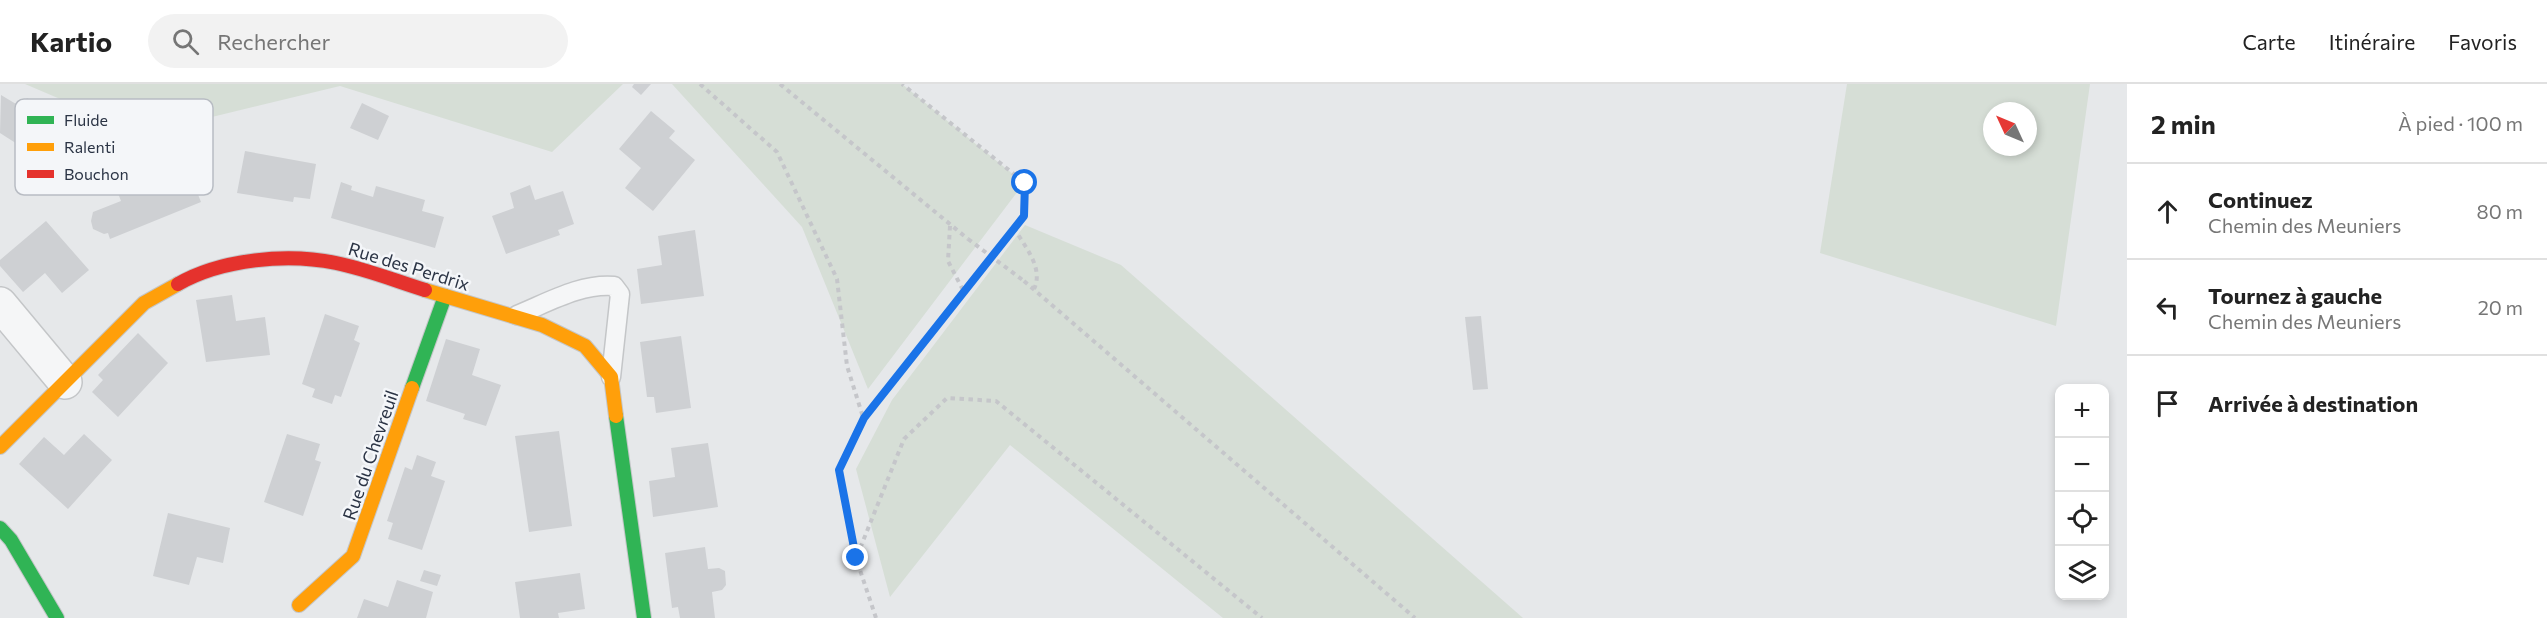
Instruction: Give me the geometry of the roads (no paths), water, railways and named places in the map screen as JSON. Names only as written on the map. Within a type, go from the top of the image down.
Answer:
[{"type":"street","name":"Rue des Perdrix","points":[[0,447],[144,303],[199,272],[269,258],[336,263],[542,325],[585,346],[611,377]]},
{"type":"street","name":"Rue du Chevreuil","points":[[299,605],[353,556],[445,296]]},
{"type":"street","points":[[0,304],[65,382]]},
{"type":"street","points":[[611,377],[644,618]]},
{"type":"street","points":[[0,528],[11,540],[57,618]]},
{"type":"lane","points":[[514,316],[600,285],[614,286],[621,294],[611,377]]}]
